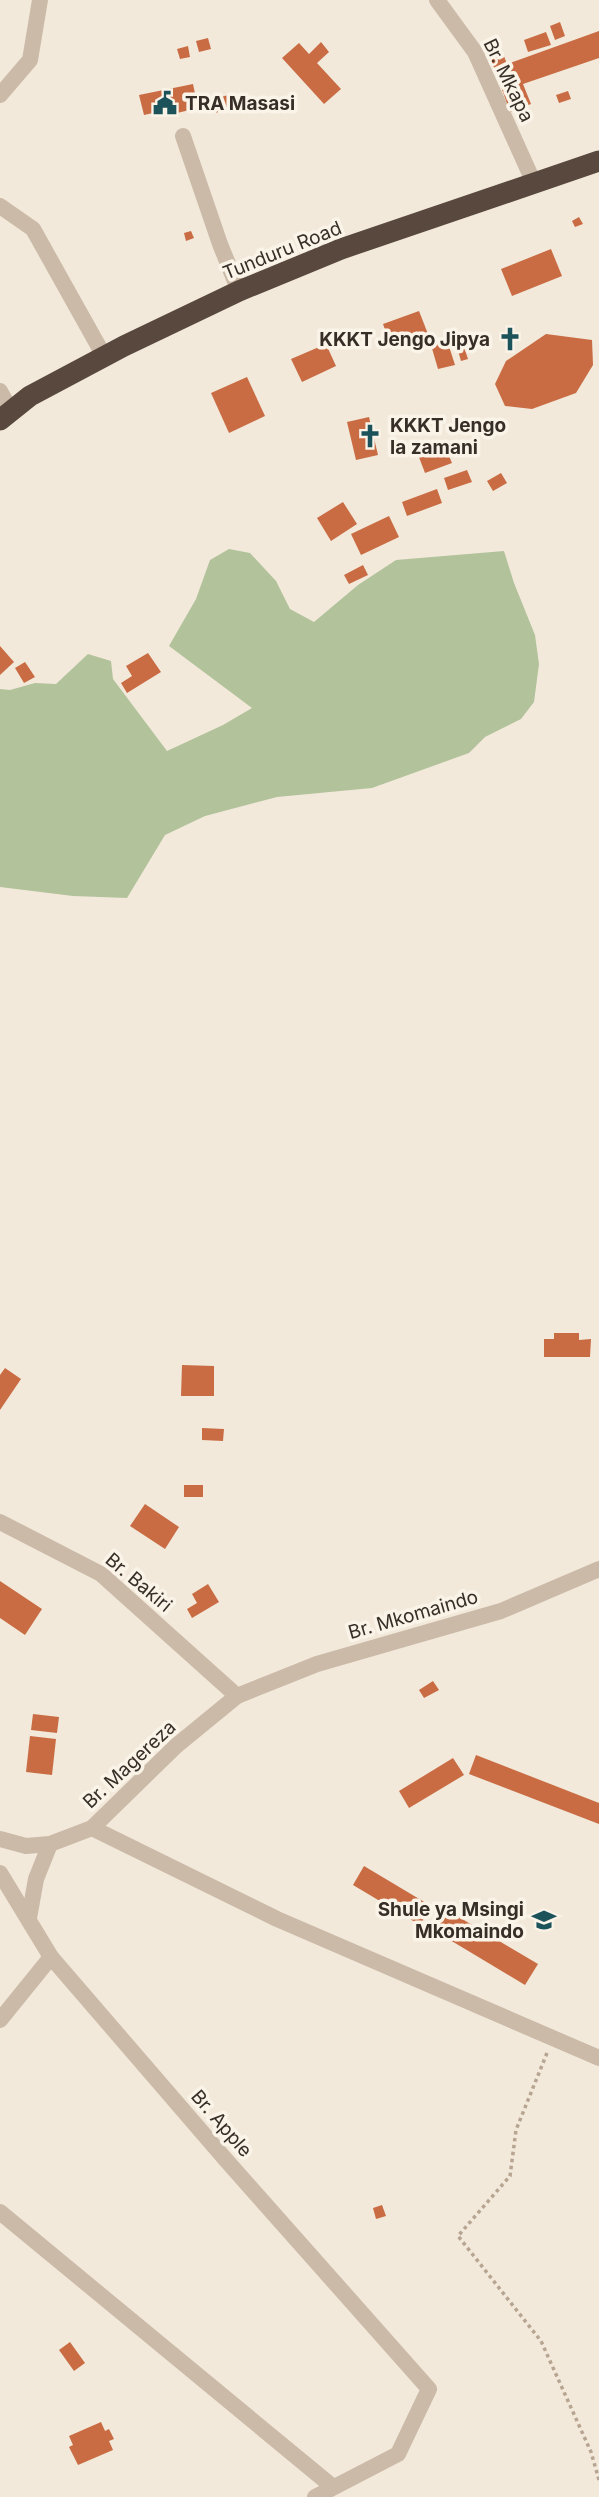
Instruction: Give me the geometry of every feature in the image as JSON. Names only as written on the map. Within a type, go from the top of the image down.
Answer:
[{"type":"highway","name":"Tunduru Road","points":[[5,415],[30,396],[104,356],[239,291],[341,249],[599,161]]},
{"type":"street","points":[[0,95],[30,60],[40,0]]},
{"type":"street","name":"Br. Mkapa","points":[[437,0],[475,52],[534,183]]},
{"type":"street","points":[[183,136],[239,291]]},
{"type":"street","points":[[0,205],[33,229],[104,356]]},
{"type":"street","points":[[0,391],[5,415]]},
{"type":"street","name":"Br. Bakiri","points":[[0,1522],[101,1574],[237,1696]]},
{"type":"street","name":"Br. Mkomaindo","points":[[237,1696],[317,1664],[501,1611],[599,1569]]},
{"type":"street","name":"Br. Magereza","points":[[0,1839],[26,1846],[50,1844],[92,1828],[176,1746],[237,1696]]},
{"type":"street","points":[[92,1828],[277,1919],[599,2058]]},
{"type":"street","points":[[29,1919],[36,1879],[50,1844]]},
{"type":"street","name":"Br. Apple","points":[[0,1873],[51,1957],[429,2389],[398,2454],[333,2487]]},
{"type":"street","points":[[0,2020],[51,1957]]},
{"type":"street","points":[[0,2212],[333,2487],[315,2497]]},
{"type":"path","points":[[552,2038],[516,2130],[510,2175],[458,2236],[541,2341],[591,2452],[599,2480]]},
{"type":"green space","points":[[229,549],[250,553],[276,581],[290,609],[314,622],[358,585],[396,560],[504,551],[535,635],[539,664],[534,702],[521,719],[485,737],[469,753],[372,788],[277,797],[205,816],[165,835],[127,898],[73,896],[0,887],[0,689],[10,690],[35,683],[56,684],[88,654],[111,661],[113,679],[167,751],[252,708],[169,646],[196,599],[210,560]]},
{"type":"building","points":[[560,22],[565,36],[555,40],[550,26]]},
{"type":"building","points":[[599,31],[599,58],[523,84],[531,104],[510,112],[490,56],[502,51],[507,64]]},
{"type":"building","points":[[546,32],[551,45],[528,52],[524,40]]},
{"type":"building","points":[[208,38],[211,49],[199,52],[196,41]]},
{"type":"building","points":[[321,42],[329,52],[317,63],[341,89],[324,104],[282,58],[299,43],[309,54]]},
{"type":"building","points":[[188,46],[190,57],[180,59],[177,49]]},
{"type":"building","points":[[193,84],[198,108],[177,113],[176,108],[144,115],[139,95]]},
{"type":"building","points":[[568,91],[571,99],[559,103],[556,95]]},
{"type":"building","points":[[229,95],[232,108],[215,113],[211,99]]},
{"type":"building","points":[[579,217],[583,224],[575,227],[572,221]]},
{"type":"building","points":[[191,231],[194,238],[186,241],[184,233]]},
{"type":"building","points":[[551,249],[562,276],[512,296],[501,269]]},
{"type":"building","points":[[419,311],[428,334],[391,347],[383,324]]},
{"type":"building","points":[[546,334],[592,340],[593,365],[576,393],[532,409],[505,406],[495,384],[506,361]]},
{"type":"building","points":[[461,338],[468,359],[461,361],[455,340]]},
{"type":"building","points":[[447,340],[455,365],[438,369],[431,345]]},
{"type":"building","points":[[326,344],[336,366],[302,382],[291,359]]},
{"type":"building","points":[[247,377],[265,416],[229,433],[211,393]]},
{"type":"building","points":[[369,417],[378,455],[356,460],[347,422]]},
{"type":"building","points":[[443,442],[452,463],[425,473],[417,452]]},
{"type":"building","points":[[467,470],[472,482],[448,490],[444,478]]},
{"type":"building","points":[[501,473],[507,483],[493,491],[487,481]]},
{"type":"building","points":[[437,489],[442,503],[407,516],[402,502]]},
{"type":"building","points":[[343,502],[357,524],[331,541],[317,518]]},
{"type":"building","points":[[389,516],[399,537],[361,555],[351,534]]},
{"type":"building","points":[[363,565],[368,575],[349,584],[344,575]]},
{"type":"building","points":[[0,646],[14,662],[0,675]]},
{"type":"building","points":[[148,653],[161,672],[127,693],[121,683],[132,676],[126,666]]},
{"type":"building","points":[[25,662],[35,677],[24,683],[15,668]]},
{"type":"building","points":[[554,1333],[579,1333],[579,1340],[591,1339],[590,1357],[544,1357],[544,1339],[554,1339]]},
{"type":"building","points":[[182,1365],[214,1366],[214,1396],[181,1396]]},
{"type":"building","points":[[5,1368],[21,1379],[0,1410],[0,1375]]},
{"type":"building","points":[[202,1428],[224,1429],[223,1441],[202,1440]]},
{"type":"building","points":[[184,1485],[203,1485],[203,1497],[184,1497]]},
{"type":"building","points":[[145,1504],[179,1527],[165,1549],[130,1526]]},
{"type":"building","points":[[0,1581],[42,1609],[25,1635],[0,1618]]},
{"type":"building","points":[[208,1584],[219,1602],[192,1618],[187,1609],[197,1603],[192,1594]]},
{"type":"building","points":[[433,1681],[439,1690],[424,1698],[419,1690]]},
{"type":"building","points":[[33,1714],[59,1717],[57,1733],[31,1730]]},
{"type":"building","points":[[30,1736],[56,1739],[52,1775],[26,1772]]},
{"type":"building","points":[[476,1755],[599,1803],[599,1824],[469,1774]]},
{"type":"building","points":[[453,1758],[464,1775],[409,1808],[399,1791]]},
{"type":"building","points":[[364,1866],[431,1906],[420,1925],[353,1885]]},
{"type":"building","points":[[442,1907],[538,1964],[525,1985],[430,1928]]},
{"type":"building","points":[[382,2205],[386,2216],[376,2219],[373,2208]]},
{"type":"building","points":[[70,2342],[85,2363],[74,2371],[59,2350]]},
{"type":"building","points":[[101,2422],[105,2431],[109,2429],[114,2439],[109,2441],[113,2450],[78,2465],[69,2447],[73,2445],[69,2436]]},
{"type":"place","name":"TRA Masasi","points":[[165,103]]},
{"type":"place","name":"KKKT Jengo Jipya","points":[[510,339]]},
{"type":"place","name":"KKKT Jengo la zamani","points":[[370,436]]},
{"type":"place","name":"Shule ya Msingi Mkomaindo","points":[[544,1920]]}]
